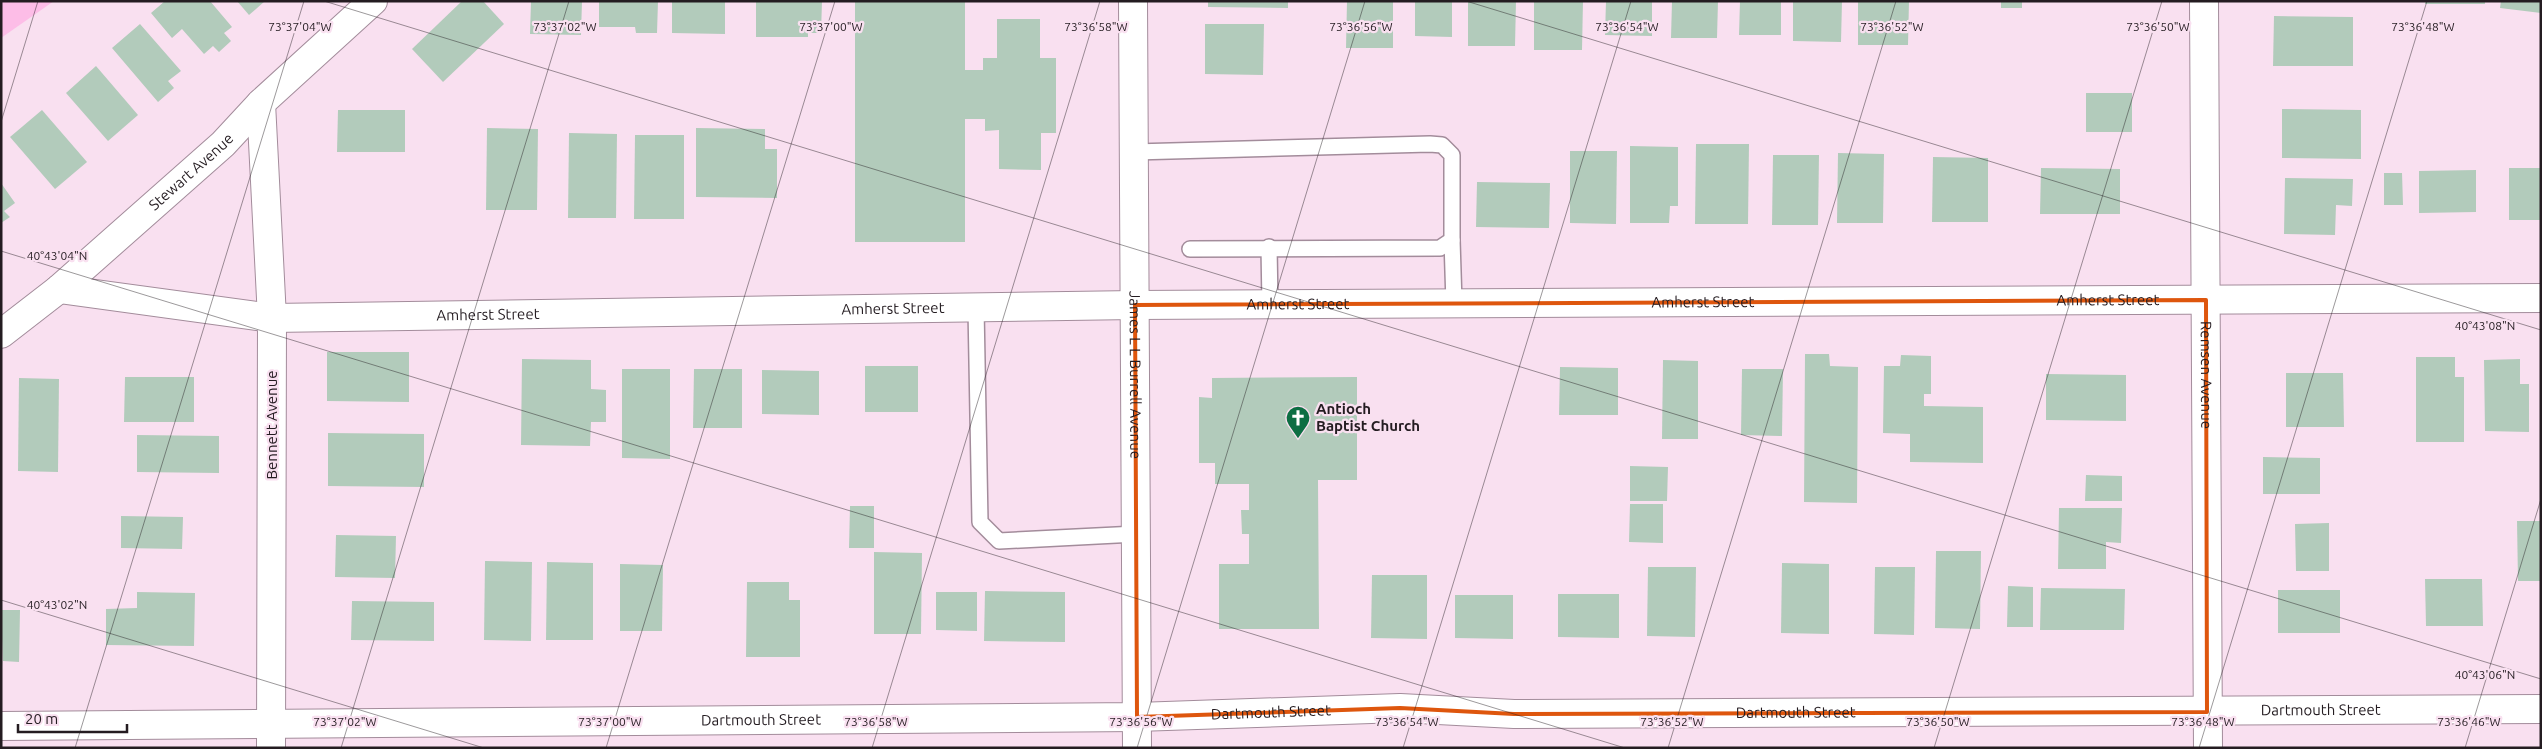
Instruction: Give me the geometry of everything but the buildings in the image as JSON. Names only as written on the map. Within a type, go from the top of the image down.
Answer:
[{"type":"street","name":"Stewart Avenue","points":[[1,334],[59,290],[223,144],[261,103],[373,1]]},
{"type":"street","name":"James L L Burrell Avenue","points":[[1133,1],[1137,748]]},
{"type":"street","name":"Remsen Avenue","points":[[2204,1],[2208,748]]},
{"type":"street","name":"Bennett Avenue","points":[[261,103],[272,318],[271,736]]},
{"type":"street","name":"Amherst Street","points":[[59,290],[272,318],[1135,305],[2541,298]]},
{"type":"street","name":"Dartmouth Street","points":[[1,726],[271,736],[1137,717],[1400,708],[1514,714],[2541,709]]},
{"type":"lane","points":[[1134,152],[1442,145],[1452,155],[1454,304]]},
{"type":"lane","points":[[1190,249],[1269,247],[1440,248],[1452,240]]},
{"type":"lane","points":[[1269,247],[1270,304]]},
{"type":"lane","points":[[976,308],[980,522],[999,541],[1136,534]]},
{"type":"highlighted area","points":[[2206,300],[2207,712],[1514,714],[1400,708],[1137,717],[1135,305]]},
{"type":"shaded area","points":[[1,1],[54,1],[1,38]]},
{"type":"place","name":"Antioch Baptist Church","points":[[1298,439]]}]
